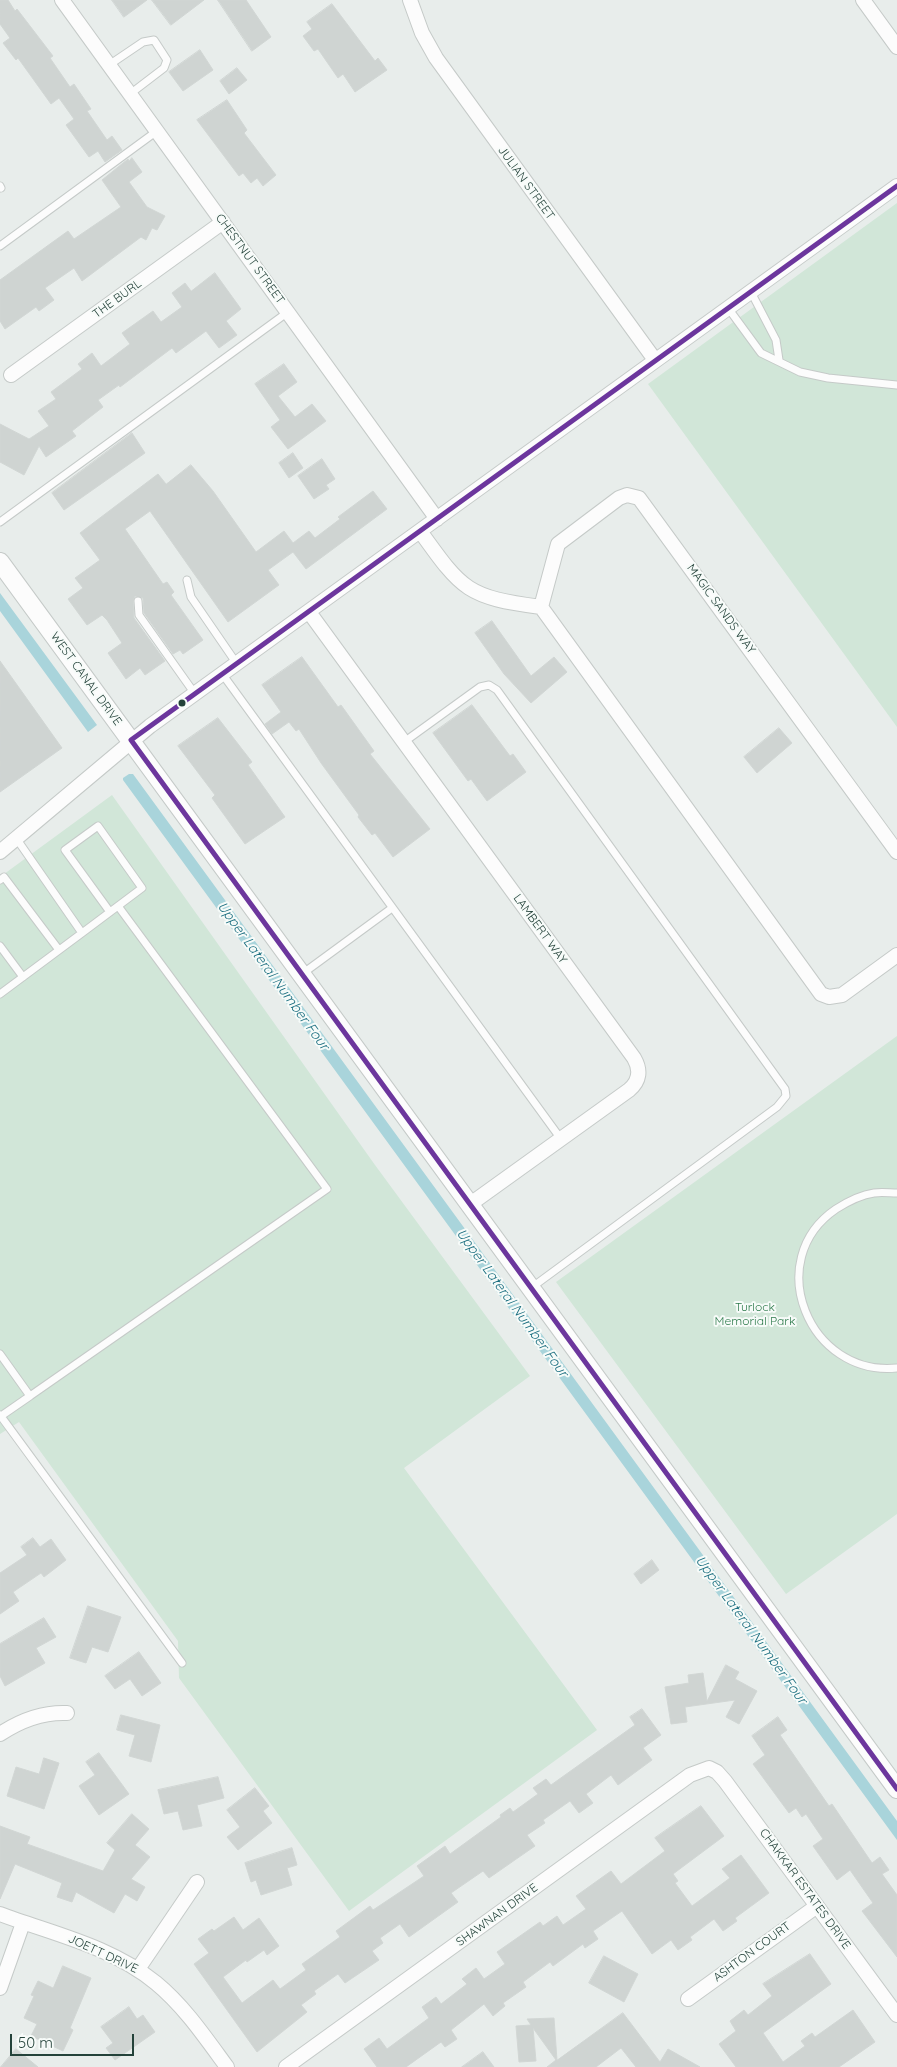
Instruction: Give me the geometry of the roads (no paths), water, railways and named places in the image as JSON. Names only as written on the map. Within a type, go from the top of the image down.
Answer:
[{"type":"street","name":"CHESTNUT STREET","points":[[62,0],[437,519]]},
{"type":"street","name":"JULIAN STREET","points":[[410,0],[422,33],[436,58],[655,360]]},
{"type":"street","points":[[863,0],[897,47]]},
{"type":"street","points":[[0,852],[131,740],[897,186]]},
{"type":"street","name":"THE BURL","points":[[11,375],[223,222]]},
{"type":"street","name":"MAGIC SANDS WAY","points":[[540,607],[555,550],[562,540],[619,498],[627,495],[639,498],[897,852]]},
{"type":"street","points":[[420,531],[453,576],[473,592],[492,600],[540,607],[818,991],[829,997],[842,995],[897,955]]},
{"type":"street","name":"WEST CANAL DRIVE","points":[[0,562],[897,1789]]},
{"type":"street","name":"LAMBERT WAY","points":[[310,612],[637,1063],[639,1076],[633,1087],[470,1205]]},
{"type":"street","points":[[0,1734],[17,1723],[37,1715],[68,1713]]},
{"type":"street","name":"CHAKKAR ESTATES DRIVE","points":[[709,1768],[717,1772],[725,1781],[897,2015]]},
{"type":"street","name":"SHAWNAN DRIVE","points":[[286,2067],[690,1775],[709,1768]]},
{"type":"street","points":[[138,1970],[197,1882]]},
{"type":"street","name":"ASHTON COURT","points":[[688,1999],[817,1906]]},
{"type":"street","name":"JOETT DRIVE","points":[[0,1914],[80,1941],[138,1970],[173,1999],[192,2020],[226,2067]]},
{"type":"street","points":[[0,1988],[23,1923]]},
{"type":"lane","points":[[109,65],[143,42],[154,40],[162,49],[167,60],[164,68],[130,94]]},
{"type":"lane","points":[[0,246],[157,132]]},
{"type":"lane","points":[[751,292],[776,340],[779,360]]},
{"type":"lane","points":[[728,308],[761,353],[779,360],[800,372],[828,378],[897,385]]},
{"type":"lane","points":[[0,522],[288,312]]},
{"type":"lane","points":[[187,580],[191,597],[237,664]]},
{"type":"lane","points":[[138,602],[139,614],[195,695]]},
{"type":"lane","points":[[222,675],[561,1140]]},
{"type":"lane","points":[[404,742],[480,687],[489,685],[497,690],[785,1089],[786,1096],[778,1107],[530,1289]]},
{"type":"lane","points":[[0,994],[82,933],[110,912],[118,906],[142,888],[98,826],[65,850],[110,912]]},
{"type":"lane","points":[[16,838],[82,933]]},
{"type":"lane","points":[[0,880],[4,877],[59,950]]},
{"type":"lane","points":[[118,906],[328,1189],[1,1416],[182,1663]]},
{"type":"lane","points":[[302,974],[392,908]]},
{"type":"lane","points":[[0,946],[23,977]]},
{"type":"lane","points":[[897,1193],[874,1193],[857,1198],[827,1215],[811,1235],[801,1259],[799,1285],[804,1311],[817,1334],[835,1352],[858,1364],[884,1369],[897,1368]]},
{"type":"lane","points":[[0,1354],[30,1396]]},
{"type":"water","points":[[0,593],[97,725],[88,732],[0,611]]},
{"type":"water","name":"Upper Lateral Number Four","points":[[129,774],[133,774],[897,1821],[897,1840],[123,780]]},
{"type":"park label","name":"Turlock Memorial Park","points":[[755,1314]]}]
